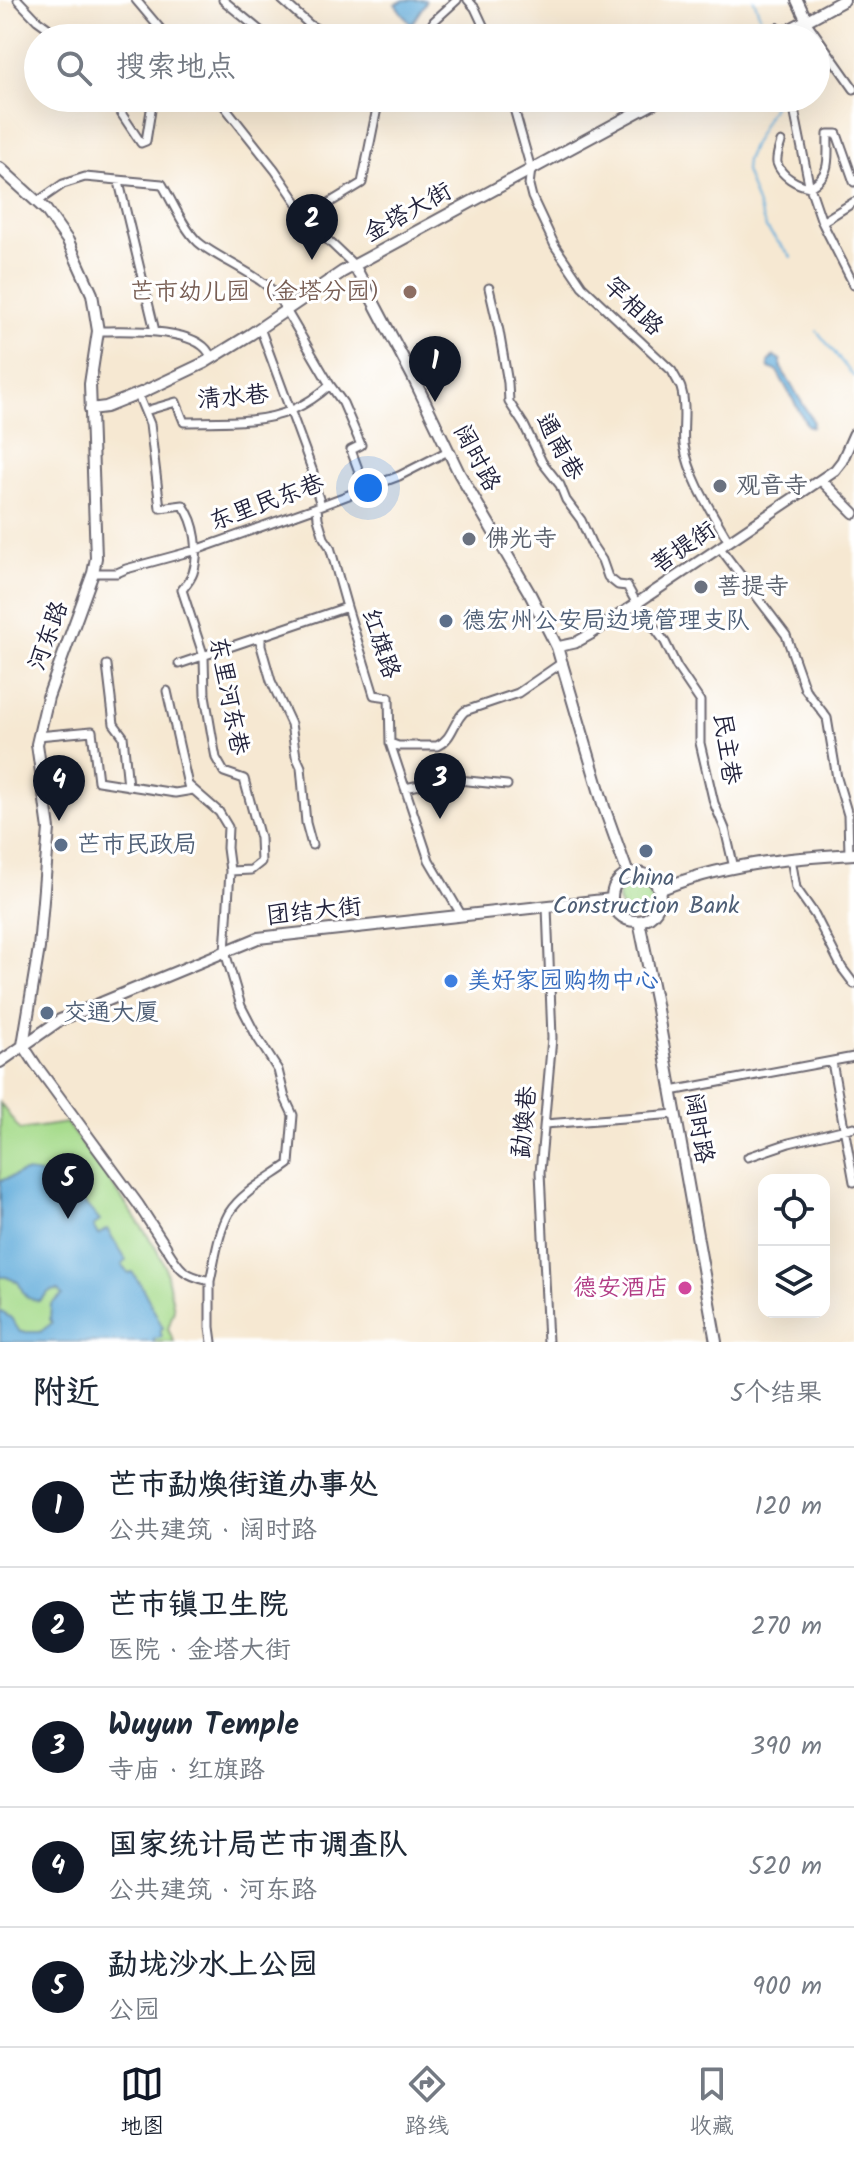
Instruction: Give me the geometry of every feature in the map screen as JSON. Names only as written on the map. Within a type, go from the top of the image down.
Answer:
[{"type":"main road","points":[[797,0],[805,18]]},
{"type":"main road","points":[[794,24],[832,0]]},
{"type":"main road","points":[[805,18],[844,0]]},
{"type":"main road","name":"金塔大街","points":[[90,406],[147,384],[209,353],[352,263],[625,112]]},
{"type":"main road","name":"金塔大街","points":[[530,166],[636,112]]},
{"type":"main road","name":"河东路","points":[[0,168],[46,210],[68,241],[92,294],[98,331],[90,384],[96,558],[48,697],[38,736],[49,829],[39,948],[23,1045]]},
{"type":"main road","name":"阔时路","points":[[352,263],[448,451],[557,647],[604,807],[628,874]]},
{"type":"main road","name":"金塔大街","points":[[90,406],[103,408],[138,395],[204,363],[260,328],[285,307]]},
{"type":"main road","points":[[659,890],[684,880],[734,868],[791,858],[852,854]]},
{"type":"main road","points":[[643,873],[651,877],[659,890],[658,907],[639,921],[624,918],[612,899],[615,884],[628,874],[643,873]]},
{"type":"main road","name":"团结大街","points":[[0,1062],[60,1020],[258,938],[612,899]]},
{"type":"main road","name":"阔时路","points":[[639,921],[716,1342]]},
{"type":"street","points":[[18,0],[43,24]]},
{"type":"street","points":[[136,0],[156,24]]},
{"type":"street","points":[[223,0],[252,24]]},
{"type":"street","points":[[282,0],[309,24]]},
{"type":"street","points":[[432,24],[457,0]]},
{"type":"street","points":[[468,0],[482,24]]},
{"type":"street","points":[[805,18],[809,24]]},
{"type":"street","points":[[830,54],[854,89]]},
{"type":"street","points":[[120,112],[141,143],[146,141],[153,112]]},
{"type":"street","name":"阔时路","points":[[229,112],[275,170],[314,227],[352,263]]},
{"type":"street","points":[[306,217],[362,183],[376,112]]},
{"type":"street","name":"罕相路","points":[[515,112],[530,166],[532,197],[555,246],[582,286],[672,371],[683,397],[684,446],[690,467],[724,545],[786,635],[805,689],[827,718],[837,778],[848,815],[852,854]]},
{"type":"street","points":[[795,112],[810,187],[822,222],[854,285]]},
{"type":"street","points":[[781,142],[776,159],[778,164],[794,183],[810,187],[826,173],[828,134],[837,134],[854,182]]},
{"type":"street","points":[[37,202],[63,184],[85,177],[162,184],[198,242],[281,299],[343,403],[361,445],[351,450],[365,488]]},
{"type":"street","points":[[119,182],[155,331]]},
{"type":"street","points":[[822,222],[854,202]]},
{"type":"street","name":"通南巷","points":[[489,288],[499,331],[509,402],[542,462],[581,520],[608,577],[618,585],[627,586],[637,604]]},
{"type":"street","name":"清水巷","points":[[260,328],[313,472],[319,506]]},
{"type":"street","points":[[98,331],[165,332],[197,342],[205,346],[209,353]]},
{"type":"street","name":"清水巷","points":[[145,411],[176,402],[184,422],[246,421],[291,411],[330,385]]},
{"type":"street","name":"东里河东巷","points":[[138,395],[153,444],[160,508],[183,505],[190,514],[197,544],[193,575],[182,590],[204,657],[205,695],[216,758],[224,772],[244,779],[260,838],[261,862],[251,870],[230,871]]},
{"type":"street","name":"菩提街","points":[[557,647],[575,643],[591,634],[835,470],[854,434]]},
{"type":"street","name":"东里民东巷","points":[[93,573],[117,573],[196,550],[399,476],[448,451]]},
{"type":"street","points":[[821,480],[854,513]]},
{"type":"street","name":"红旗路","points":[[319,506],[318,518],[330,547],[374,695],[389,697],[390,743],[429,860],[462,916]]},
{"type":"street","name":"民主巷","points":[[637,604],[665,642],[677,667],[700,701],[700,743],[734,868]]},
{"type":"street","points":[[179,664],[347,607]]},
{"type":"street","points":[[261,636],[271,681],[291,724],[301,767],[306,823],[312,845]]},
{"type":"street","points":[[390,743],[398,746],[437,746],[446,741],[465,711],[518,693],[563,662]]},
{"type":"street","points":[[107,665],[114,724],[123,736],[128,786]]},
{"type":"street","points":[[167,691],[188,785],[219,812],[228,827],[230,871],[225,952],[241,1006],[278,1070],[293,1115],[289,1164],[246,1195],[230,1212],[220,1237],[210,1281],[212,1342]]},
{"type":"street","points":[[38,736],[92,731],[98,781],[175,793],[193,790]]},
{"type":"street","points":[[405,788],[449,779],[507,785]]},
{"type":"street","points":[[791,858],[796,888],[854,984]]},
{"type":"street","name":"勐焕巷","points":[[547,907],[552,1038],[540,1172],[548,1342]]},
{"type":"street","points":[[23,1045],[138,1204],[179,1269],[191,1277],[210,1281]]},
{"type":"street","points":[[671,1091],[854,1057]]},
{"type":"street","points":[[832,1062],[854,1182]]},
{"type":"street","points":[[545,1124],[676,1114]]},
{"type":"street","points":[[748,1157],[854,1127]]},
{"type":"green space","points":[[636,879],[649,884],[654,897],[649,910],[636,915],[623,910],[618,897],[623,884]]},
{"type":"green space","points":[[0,1103],[20,1130],[66,1123],[119,1194],[165,1266],[174,1309],[168,1329],[174,1342],[0,1342]]},
{"type":"water","points":[[405,0],[426,2],[412,24],[395,4]]},
{"type":"water","points":[[774,356],[781,360],[781,368],[813,421],[812,427],[807,425],[777,371],[769,368],[768,362]]},
{"type":"water","points":[[24,1172],[48,1176],[68,1187],[100,1221],[93,1226],[98,1235],[107,1229],[126,1260],[122,1265],[128,1273],[132,1272],[141,1285],[163,1328],[160,1330],[162,1337],[154,1339],[154,1342],[0,1342],[0,1311],[11,1318],[20,1332],[40,1332],[52,1323],[51,1304],[62,1295],[58,1290],[50,1291],[39,1301],[34,1300],[25,1295],[18,1282],[0,1277],[0,1181]]},
{"type":"waterway","points":[[754,0],[763,24]]},
{"type":"waterway","points":[[770,112],[746,160],[745,171],[766,228],[791,257]]},
{"type":"waterway","points":[[817,331],[854,377]]},
{"type":"place","name":"芒市镇卫生院","points":[[312,260]]},
{"type":"place","name":"芒市幼儿园（金塔分园）","points":[[410,292]]},
{"type":"place","name":"芒市勐焕街道办事处","points":[[435,402]]},
{"type":"place","name":"观音寺","points":[[720,486]]},
{"type":"place","name":"佛光寺","points":[[469,539]]},
{"type":"place","name":"菩提寺","points":[[701,587]]},
{"type":"place","name":"德宏州公安局边境管理支队","points":[[446,621]]},
{"type":"place","name":"Wuyun Temple","points":[[440,819]]},
{"type":"place","name":"国家统计局芒市调查队","points":[[59,821]]},
{"type":"place","name":"芒市民政局","points":[[61,845]]},
{"type":"place","name":"China Construction Bank","points":[[646,851]]},
{"type":"place","name":"美好家园购物中心","points":[[451,981]]},
{"type":"place","name":"交通大厦","points":[[47,1013]]},
{"type":"place","name":"勐垅沙水上公园","points":[[68,1219]]},
{"type":"place","name":"德安酒店","points":[[685,1288]]}]
